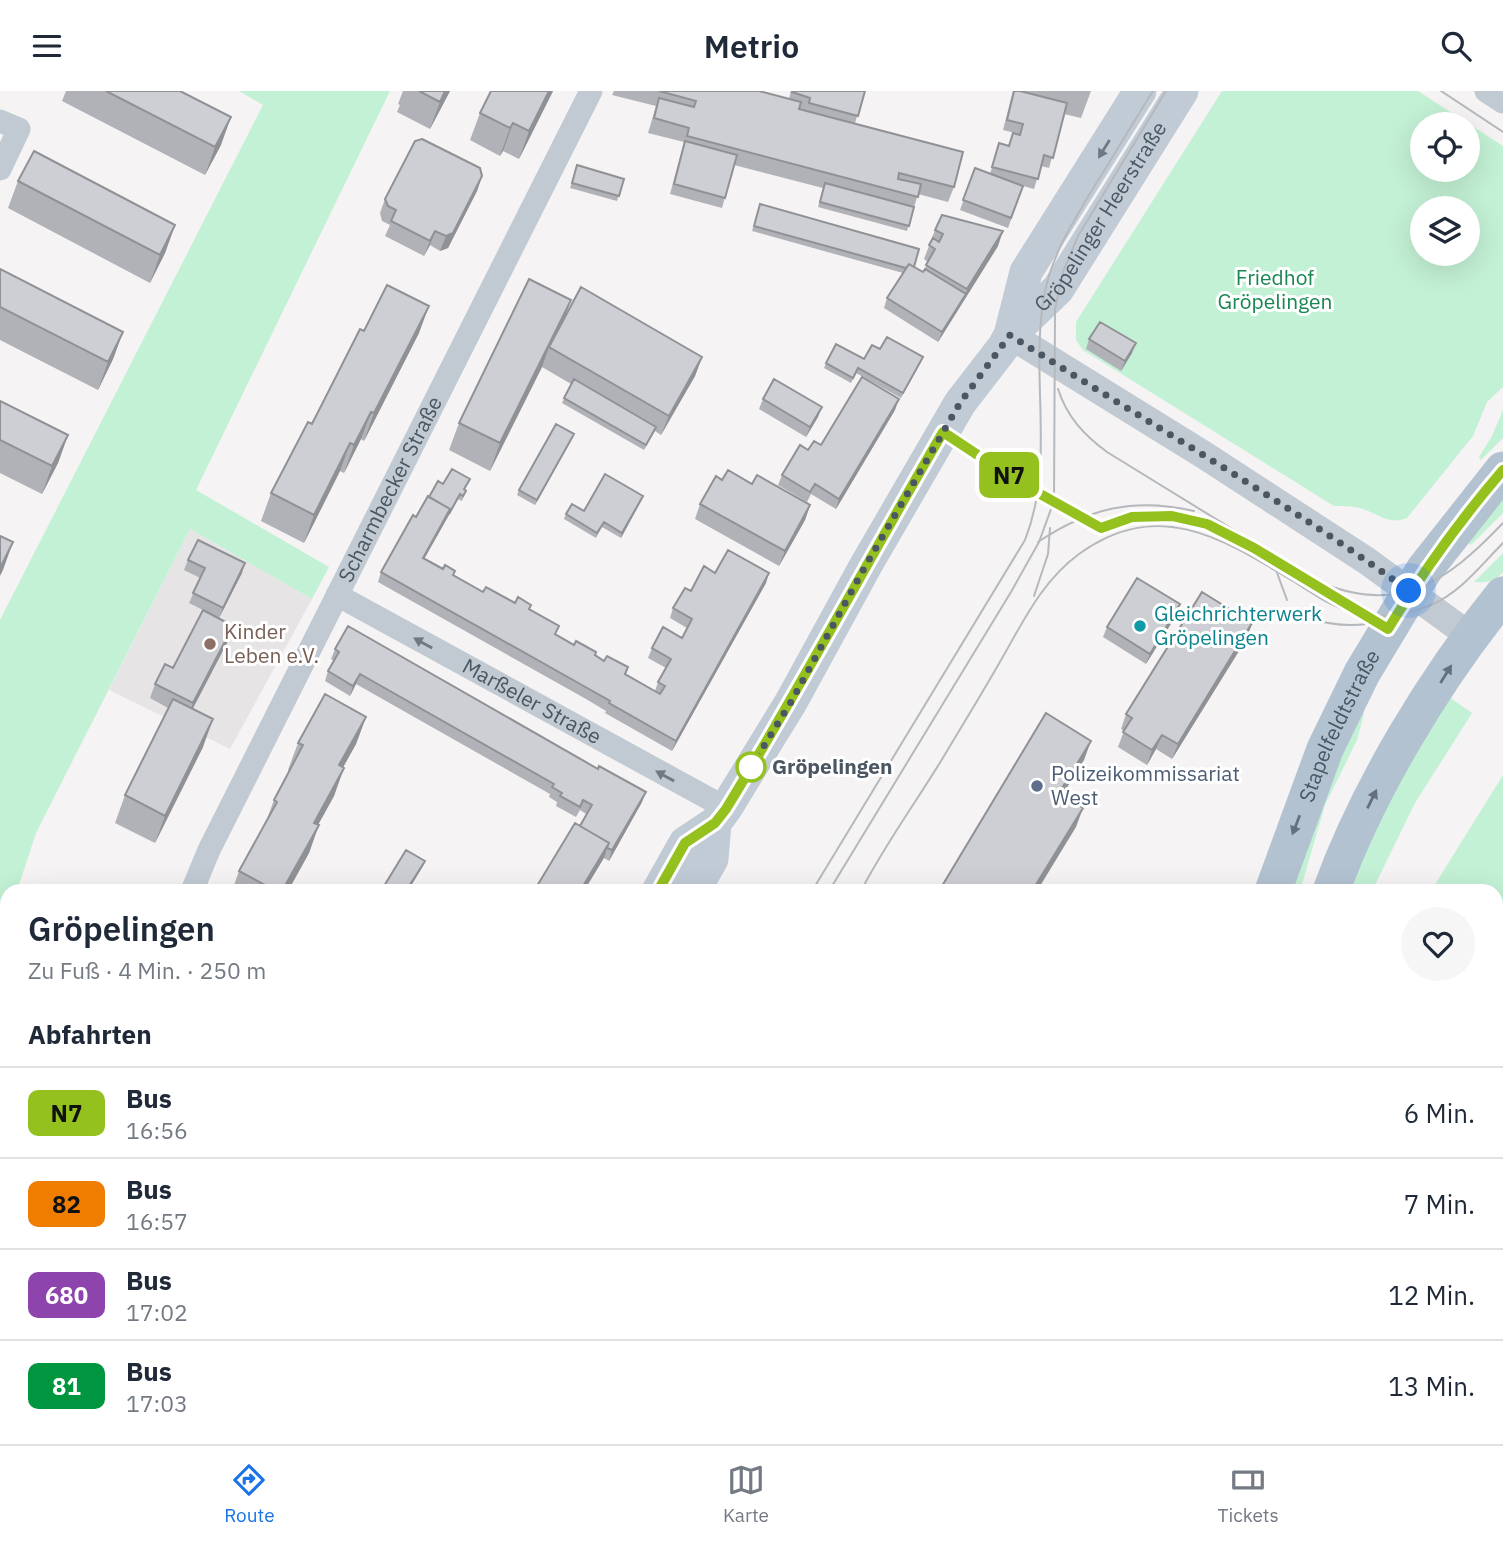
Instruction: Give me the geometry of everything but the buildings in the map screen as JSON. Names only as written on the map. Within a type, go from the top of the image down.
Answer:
[{"type":"main road","name":"Gröpelinger Heerstraße","points":[[1010,335],[1026,272],[1140,91]]},
{"type":"main road","name":"Gröpelinger Heerstraße","points":[[662,884],[685,843],[720,816],[791,702],[866,565],[960,403],[1010,335],[1058,289],[1182,91]]},
{"type":"main road","name":"Stapelfeldtstraße","points":[[1276,884],[1325,749],[1362,673],[1424,570],[1503,470]]},
{"type":"main road","points":[[1334,884],[1391,761],[1470,636],[1503,595]]},
{"type":"main road","name":"Gröpelinger Heerstraße","points":[[698,884],[712,859],[720,816]]},
{"type":"street","name":"Scharmbecker Straße","points":[[195,884],[209,850],[591,91]]},
{"type":"street","points":[[1486,91],[1503,102]]},
{"type":"street","points":[[0,169],[9,125]]},
{"type":"street","points":[[1010,335],[1204,455],[1367,561],[1470,636]]},
{"type":"street","name":"Marßeler Straße","points":[[337,596],[720,816]]},
{"type":"shaded area","name":"Kinder Leben e.V.","points":[[190,529],[312,599],[230,749],[109,690]]},
{"type":"green space","points":[[239,91],[390,91],[196,490],[329,567],[312,599],[190,529],[36,833],[19,884],[0,884],[0,620],[263,105]]},
{"type":"green space","name":"Friedhof Gröpelingen","points":[[1222,91],[1418,91],[1450,112],[1410,112],[1410,182],[1480,182],[1480,131],[1503,146],[1503,387],[1487,402],[1473,436],[1407,518],[1390,520],[1360,508],[1334,506],[1083,350],[1076,340],[1076,322]]},
{"type":"green space","points":[[1503,410],[1503,438],[1481,460],[1479,457]]},
{"type":"green space","points":[[1503,499],[1503,513],[1471,545],[1467,541]]},
{"type":"green space","points":[[1503,553],[1503,572],[1497,578],[1474,582]]},
{"type":"green space","points":[[1449,697],[1472,713],[1415,803],[1375,884],[1350,884],[1392,793]]},
{"type":"green space","points":[[1361,708],[1364,714],[1357,740],[1325,805],[1302,884],[1284,884]]},
{"type":"green space","points":[[1503,775],[1503,884],[1435,884]]},
{"type":"tram line","points":[[816,884],[1025,540],[1039,482],[1040,333],[1046,286],[1071,225],[1153,91]]},
{"type":"tram line","points":[[833,884],[1039,542],[1054,501],[1055,309],[1063,272],[1078,236],[1166,91]]},
{"type":"tram line","points":[[1441,91],[1503,132]]},
{"type":"tram line","points":[[1058,389],[1077,425],[1107,452],[1315,580],[1344,591],[1371,595],[1395,594],[1418,588],[1461,562],[1503,523]]},
{"type":"tram line","points":[[1038,542],[1075,521],[1113,509],[1151,505],[1194,511]]},
{"type":"tram line","points":[[865,884],[1034,603],[1066,565],[1108,537],[1135,528],[1162,526],[1189,530],[1241,551],[1334,605],[1348,611],[1380,616],[1411,612],[1442,600],[1470,577],[1503,543]]},
{"type":"tram line","points":[[1034,596],[1048,554],[1050,528]]},
{"type":"tram line","points":[[1276,570],[1287,600]]},
{"type":"tram line","points":[[1308,618],[1346,625],[1385,620]]},
{"type":"bus line","name":"N7","points":[[662,884],[685,843],[715,823],[726,809],[791,702],[943,432],[1017,481],[1101,528],[1132,517],[1172,516],[1207,524],[1254,548],[1388,629],[1424,570],[1503,470]]},
{"type":"place","name":"Gleichrichterwerk Gröpelingen","points":[[1140,626]]},
{"type":"place","name":"Kinder Leben e.V.","points":[[210,644]]},
{"type":"place","name":"Gröpelingen","points":[[751,767]]},
{"type":"place","name":"Polizeikommissariat West","points":[[1037,786]]},
{"type":"route","points":[[751,767],[791,702],[866,565],[960,403],[1010,335],[1204,455],[1409,591]]}]
